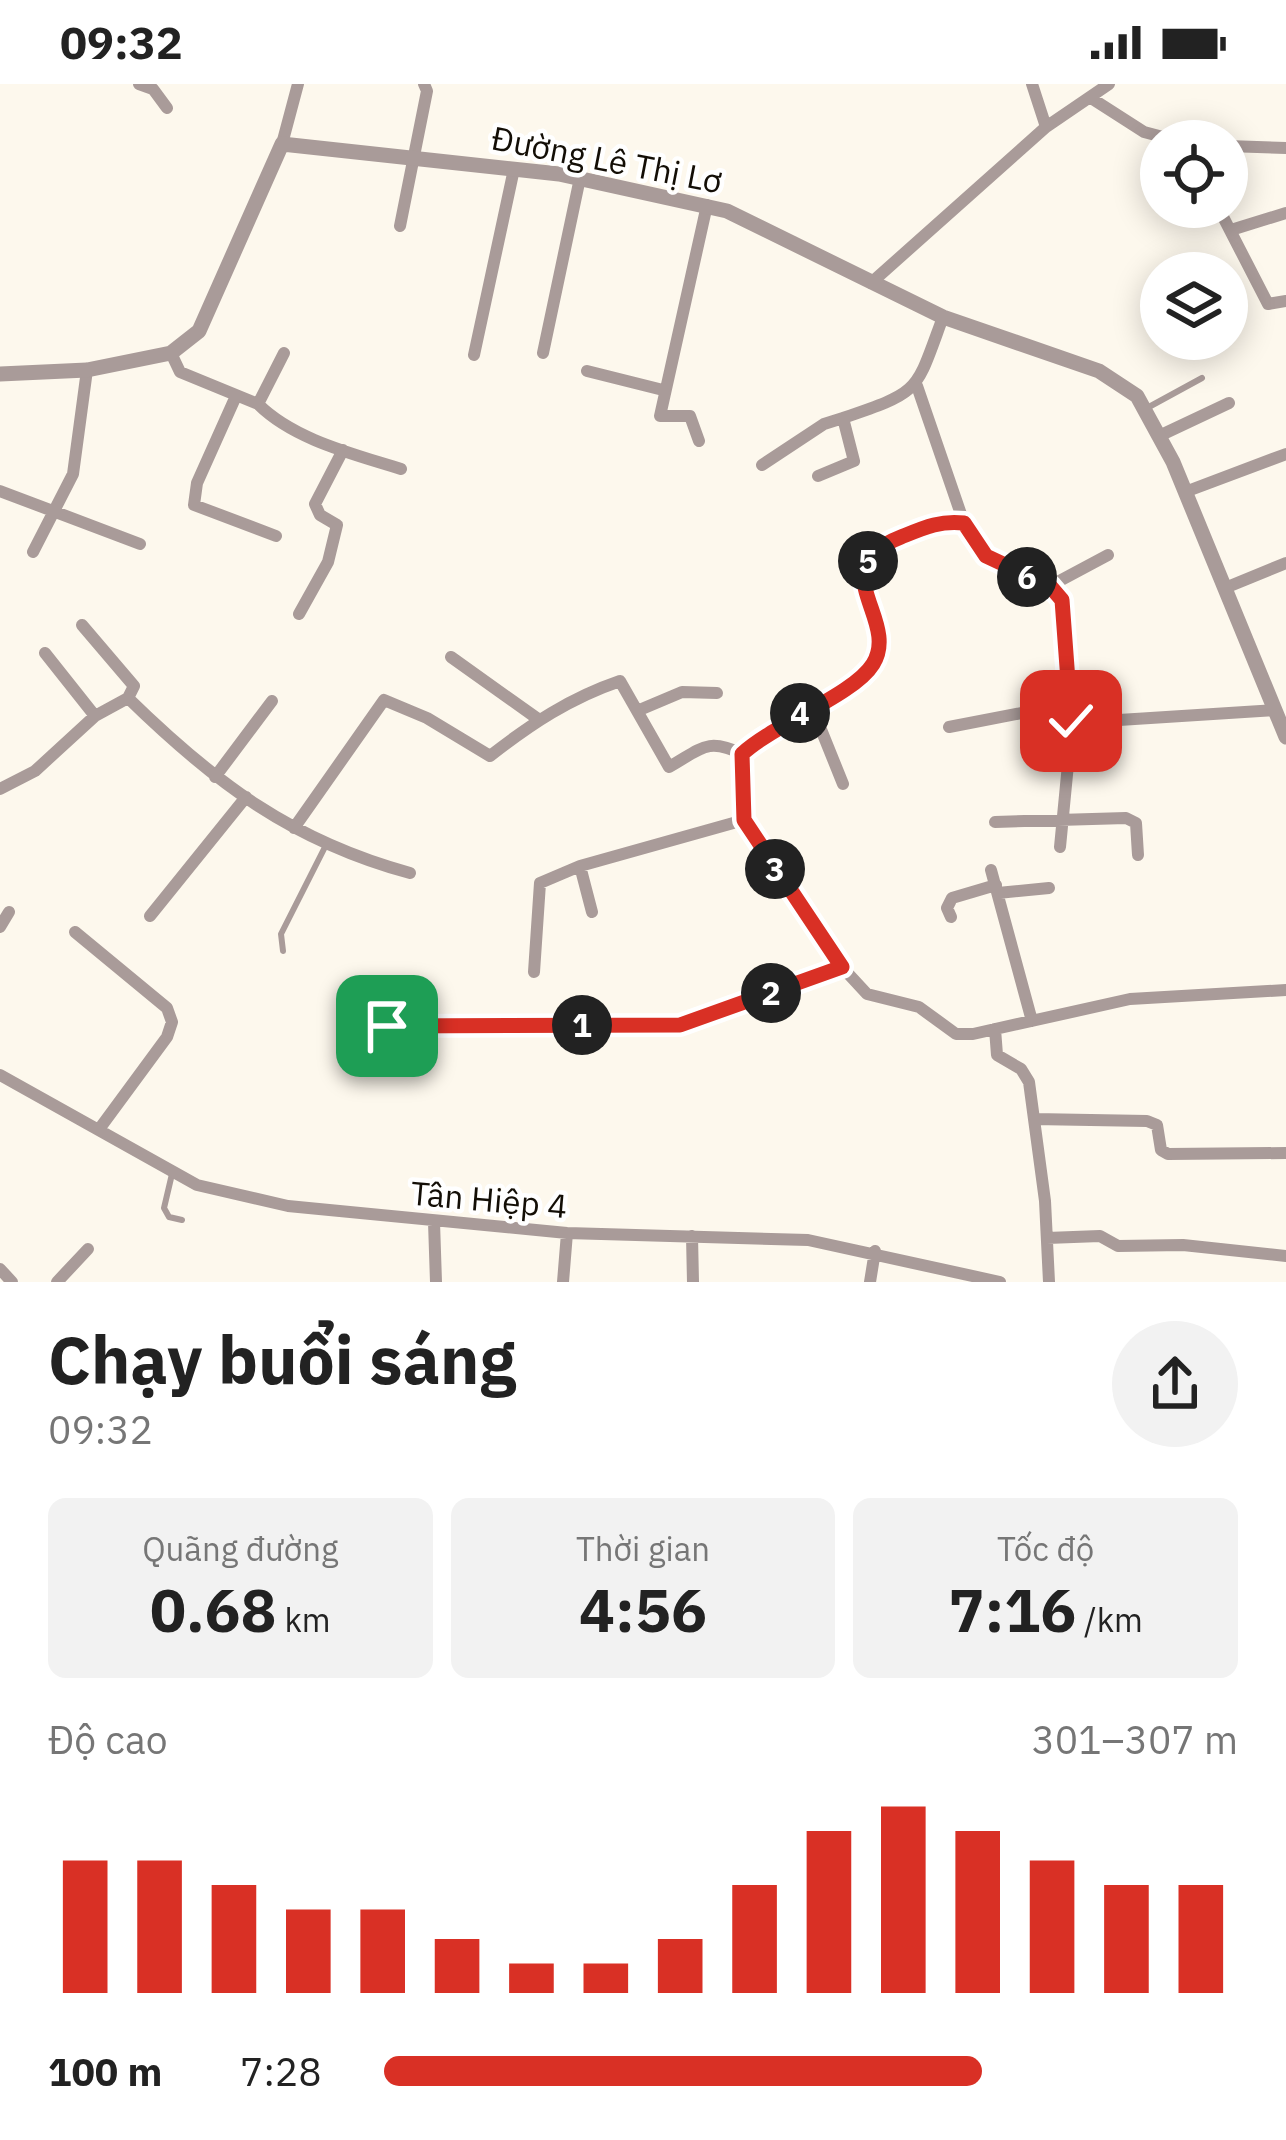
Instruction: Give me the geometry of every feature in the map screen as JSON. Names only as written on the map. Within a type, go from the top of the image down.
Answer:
[{"type":"street","points":[[139,84],[153,89],[167,108]]},
{"type":"street","points":[[0,374],[88,370],[171,353],[199,331],[282,143],[298,84]]},
{"type":"street","points":[[400,226],[427,91],[424,84]]},
{"type":"street","points":[[1032,84],[1046,127]]},
{"type":"street","points":[[871,284],[1046,127],[1109,84]]},
{"type":"street","points":[[1091,98],[1140,129]]},
{"type":"street","name":"Đường Lê Thị Lơ","points":[[282,143],[580,178],[707,205],[943,317],[1099,371],[1137,395],[1159,436],[1286,737]]},
{"type":"street","points":[[1248,147],[1286,148]]},
{"type":"street","points":[[474,355],[514,169]]},
{"type":"street","points":[[543,353],[580,178]]},
{"type":"street","points":[[699,441],[690,416],[660,416],[707,205]]},
{"type":"street","points":[[1286,213],[1231,230],[1268,304],[1286,301]]},
{"type":"street","points":[[762,465],[824,424],[888,403],[917,386],[943,317]]},
{"type":"street","points":[[171,353],[180,372],[258,404],[270,416],[343,450],[401,469]]},
{"type":"street","points":[[258,404],[284,353]]},
{"type":"street","points":[[34,552],[73,474],[88,370]]},
{"type":"street","points":[[587,371],[663,390]]},
{"type":"street","points":[[917,386],[964,523],[986,556],[1050,586],[1065,606],[1072,723],[1060,847]]},
{"type":"street","points":[[194,505],[197,483],[236,396]]},
{"type":"street","points":[[1159,436],[1228,403]]},
{"type":"street","points":[[818,476],[854,461],[843,418]]},
{"type":"street","points":[[298,614],[332,553],[337,525],[320,515],[316,504],[343,450]]},
{"type":"street","points":[[1185,492],[1286,454]]},
{"type":"street","points":[[0,491],[140,544]]},
{"type":"street","points":[[175,498],[276,536]]},
{"type":"street","points":[[742,754],[760,738],[861,677],[875,662],[878,643],[864,579],[869,556],[877,547],[937,523],[964,523]]},
{"type":"street","points":[[1050,586],[1108,555]]},
{"type":"street","points":[[1225,588],[1286,563]]},
{"type":"street","points":[[0,789],[35,771],[95,716],[128,698],[134,686],[82,625]]},
{"type":"street","points":[[45,653],[95,716]]},
{"type":"street","points":[[452,657],[538,719]]},
{"type":"street","points":[[294,828],[383,700],[427,718],[490,756],[538,719],[586,692],[620,681],[669,767],[709,744],[742,754]]},
{"type":"street","points":[[637,711],[682,692],[717,693]]},
{"type":"street","points":[[128,698],[214,777],[294,828],[326,845],[410,873]]},
{"type":"street","points":[[214,777],[272,701]]},
{"type":"street","points":[[949,727],[1068,704]]},
{"type":"street","points":[[812,706],[843,784]]},
{"type":"street","points":[[1072,723],[1275,710]]},
{"type":"street","points":[[742,754],[744,820],[842,967],[867,994],[920,1007],[956,1034],[1130,999],[1286,990]]},
{"type":"street","points":[[150,916],[246,797]]},
{"type":"street","points":[[995,823],[1126,818],[1136,824],[1138,855]]},
{"type":"street","points":[[534,972],[540,883],[580,866],[744,820]]},
{"type":"street","points":[[580,866],[592,911]]},
{"type":"street","points":[[991,870],[1032,1021]]},
{"type":"street","points":[[951,917],[947,908],[952,898],[997,889],[1048,888]]},
{"type":"street","points":[[0,927],[9,912]]},
{"type":"street","points":[[75,932],[167,1008],[172,1022],[167,1036],[100,1128]]},
{"type":"street","points":[[387,1026],[680,1025],[842,967]]},
{"type":"street","points":[[994,1029],[997,1055],[1021,1069],[1029,1082],[1048,1282]]},
{"type":"street","name":"Tân Hiệp 4","points":[[0,1075],[197,1185],[288,1206],[567,1234],[808,1240],[1000,1282]]},
{"type":"street","points":[[1034,1119],[1147,1121],[1157,1125],[1161,1150],[1168,1154],[1286,1153]]},
{"type":"street","points":[[434,1222],[436,1282]]},
{"type":"street","points":[[563,1282],[567,1234]]},
{"type":"street","points":[[692,1236],[694,1282]]},
{"type":"street","points":[[1047,1238],[1100,1236],[1118,1246],[1183,1244],[1286,1256]]},
{"type":"street","points":[[56,1282],[88,1250]]},
{"type":"street","points":[[870,1282],[875,1251]]},
{"type":"street","points":[[0,1269],[12,1282]]},
{"type":"lane","points":[[1145,410],[1202,378]]},
{"type":"lane","points":[[283,951],[281,934],[326,845]]},
{"type":"lane","points":[[173,1170],[164,1208],[169,1217],[182,1220]]},
{"type":"route","points":[[387,1026],[680,1025],[842,967],[744,820],[742,754],[760,738],[861,677],[875,662],[878,643],[864,579],[869,556],[877,547],[937,523],[964,523],[986,556],[1050,586],[1065,606],[1071,721]]}]
